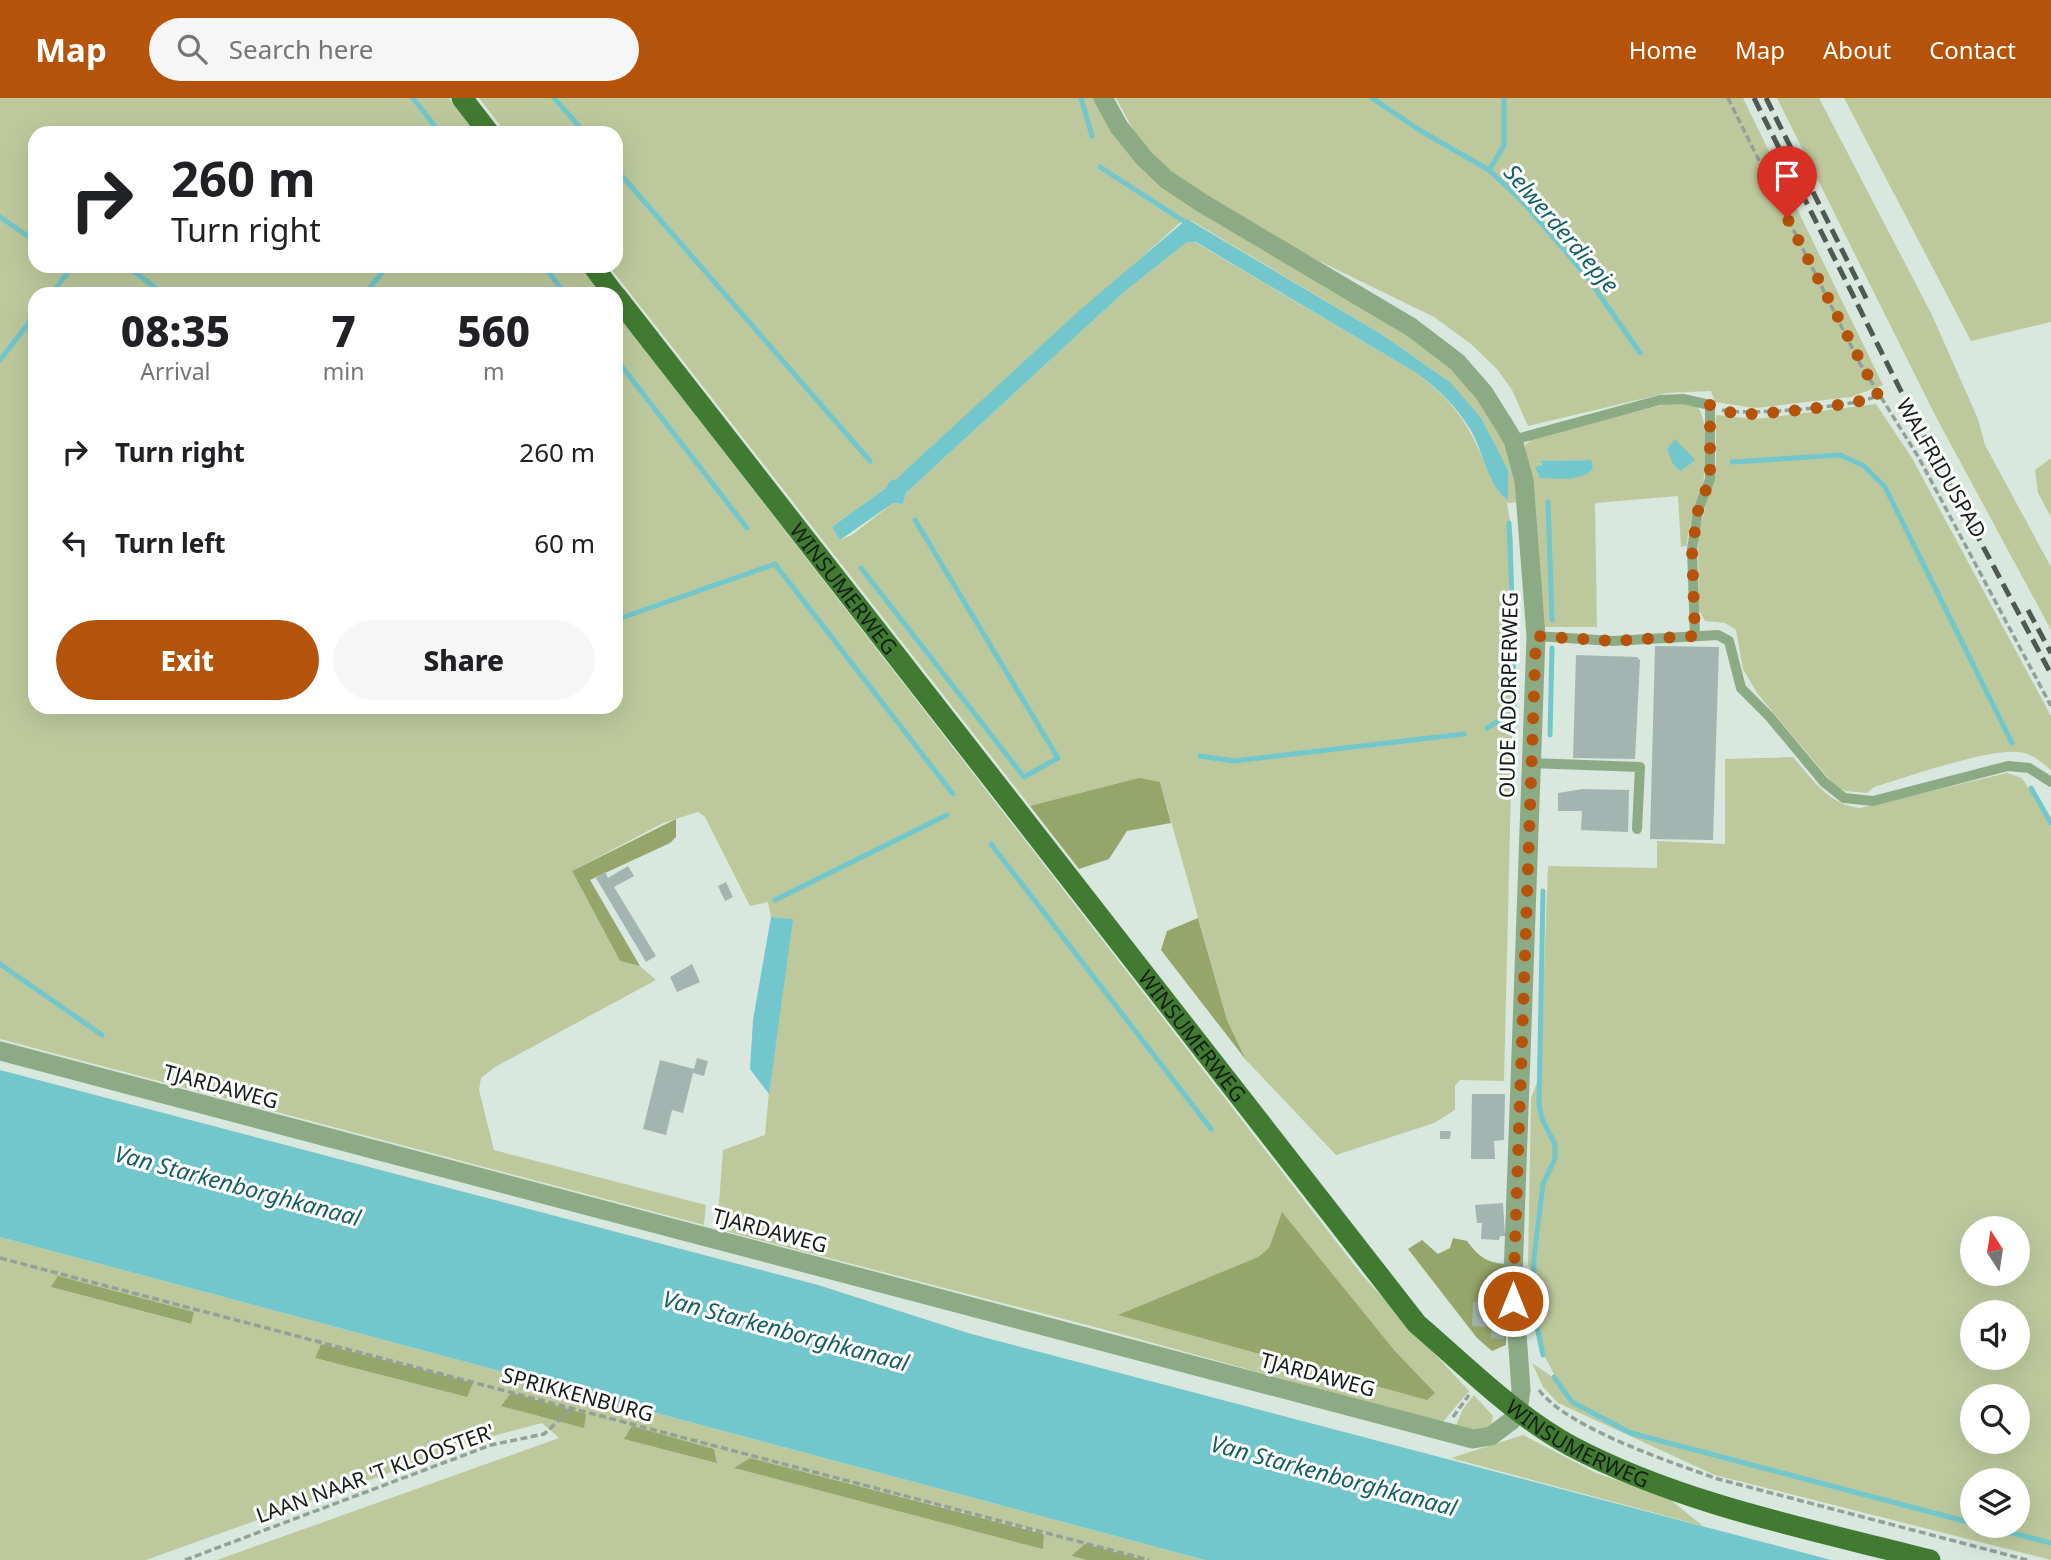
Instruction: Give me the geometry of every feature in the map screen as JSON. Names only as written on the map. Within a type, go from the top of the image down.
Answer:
[{"type":"main road","points":[[462,98],[484,126]]},
{"type":"main road","name":"WINSUMERWEG","points":[[598,273],[609,287]]},
{"type":"main road","name":"WINSUMERWEG","points":[[623,305],[1368,1265],[1417,1324],[1518,1411],[1570,1445],[1683,1494],[1930,1560]]},
{"type":"street","name":"OUDE ADORPERWEG","points":[[1104,98],[1119,127],[1144,159],[1166,178],[1202,203],[1411,327],[1457,362],[1484,393],[1513,440],[1524,480],[1536,636],[1513,1277],[1521,1390],[1518,1411]]},
{"type":"street","name":"TJARDAWEG","points":[[0,1051],[1473,1439],[1499,1432],[1518,1411]]},
{"type":"lane","points":[[1513,440],[1660,400],[1683,399],[1710,405],[1710,479],[1698,511],[1692,549],[1695,636]]},
{"type":"lane","points":[[1536,636],[1613,641],[1718,635],[1729,641],[1741,688],[1769,716],[1824,782],[1844,798],[1873,801],[2008,766],[2029,768],[2051,782]]},
{"type":"lane","points":[[1530,763],[1640,767],[1637,829]]},
{"type":"path","points":[[1728,98],[1878,395]]},
{"type":"path","name":"WALFRIDUSPAD","points":[[1710,405],[1725,411],[1754,414],[1848,403],[1878,395],[1919,458],[2051,706]]},
{"type":"path","name":"SPRIKKENBURG","points":[[0,1258],[1149,1560]]},
{"type":"path","points":[[1536,1387],[1556,1408],[1718,1479],[2027,1560]]},
{"type":"path","name":"LAAN NAAR 'T KLOOSTER'","points":[[185,1560],[491,1445],[544,1434],[571,1409]]},
{"type":"green space","points":[[0,98],[449,98],[471,126],[28,126],[28,273],[585,273],[596,287],[28,287],[28,714],[623,714],[623,322],[1362,1275],[1469,1391],[1442,1423],[1110,1331],[717,1229],[723,1150],[765,1135],[773,1048],[792,919],[771,917],[768,902],[750,906],[705,817],[698,812],[663,823],[572,871],[620,961],[640,966],[656,980],[495,1067],[481,1078],[479,1090],[494,1150],[706,1205],[704,1225],[0,1039]],"holes":[[[1282,1213],[1395,1351],[1434,1393],[1119,1315],[1258,1257],[1269,1248]]]},
{"type":"green space","points":[[479,98],[1099,98],[1120,141],[1412,335],[1468,381],[1509,449],[1521,502],[1507,503],[1513,539],[1514,662],[1504,1081],[1460,1080],[1455,1086],[1455,1110],[1434,1123],[1336,1155],[1246,1060],[1227,1020],[1160,782],[1030,806],[614,273],[623,273],[623,126],[501,126]],"holes":[[[1183,220],[1192,221],[1381,334],[1450,382],[1508,470],[1508,499],[1495,484],[1458,414],[1441,394],[1418,374],[1195,242],[1187,242],[1124,292],[906,493],[903,504],[893,503],[852,535],[840,540],[832,527],[886,488]]]},
{"type":"green space","points":[[1116,98],[1743,98],[1883,385],[1851,397],[1755,408],[1715,402],[1711,391],[1667,393],[1528,426],[1512,390],[1497,369],[1471,344],[1434,317],[1313,258],[1224,207],[1164,166],[1136,135]]},
{"type":"green space","points":[[1777,98],[1819,98],[1932,315],[1978,419],[1985,445],[2051,567],[2051,630],[1936,417]]},
{"type":"green space","points":[[1844,98],[2051,98],[2051,322],[1971,341]]},
{"type":"green space","points":[[1675,402],[1695,406],[1701,412],[1706,442],[1704,475],[1687,546],[1681,547],[1678,496],[1595,503],[1597,627],[1541,627],[1525,445],[1535,437]],"holes":[[[1591,460],[1538,475],[1542,461]]]},
{"type":"green space","points":[[1876,404],[1912,458],[2051,716],[2051,770],[2028,754],[2004,752],[1926,771],[1874,787],[1867,793],[1845,791],[1835,786],[1757,693],[1743,669],[1736,630],[1725,623],[1705,621],[1699,610],[1698,537],[1716,463],[1716,415],[1755,419]]},
{"type":"green space","points":[[2051,458],[2051,517],[2038,493],[2035,470]]},
{"type":"green space","points":[[1793,757],[1830,796],[1849,806],[1860,808],[2007,773],[2022,778],[2051,825],[2051,1560],[1964,1538],[2030,1538],[2030,1468],[1960,1468],[1960,1537],[1715,1475],[1558,1403],[1543,1387],[1532,1363],[1557,1380],[1540,1347],[1537,1273],[1528,1266],[1531,1098],[1540,1075],[1548,866],[1657,868],[1657,841],[1725,844],[1725,759]]},
{"type":"green space","points":[[1139,778],[1160,782],[1171,823],[1127,831],[1109,859],[1079,869],[1030,806]]},
{"type":"green space","points":[[676,819],[676,837],[670,843],[590,880],[640,966],[620,961],[572,871]]},
{"type":"green space","points":[[1198,918],[1227,1020],[1246,1060],[1161,950],[1167,931]]},
{"type":"green space","points":[[1282,1212],[1395,1351],[1435,1393],[1427,1400],[1118,1315],[1258,1257],[1269,1248]]},
{"type":"green space","points":[[0,1237],[1205,1560],[1144,1560],[1085,1545],[1071,1556],[1087,1560],[217,1560],[559,1438],[542,1423],[486,1438],[146,1560],[0,1560]],"holes":[[[51,1287],[194,1312],[190,1324]],[[321,1344],[467,1397],[315,1358]],[[625,1438],[692,1443],[714,1449],[717,1462]],[[750,1458],[1044,1533],[1043,1548],[735,1468]]]},
{"type":"green space","points":[[1453,1238],[1467,1241],[1489,1261],[1507,1264],[1506,1345],[1492,1351],[1477,1338],[1408,1249],[1422,1240],[1438,1254],[1450,1248]]},
{"type":"green space","points":[[58,1276],[194,1312],[191,1324],[51,1287]]},
{"type":"green space","points":[[321,1344],[473,1383],[467,1397],[315,1358]]},
{"type":"green space","points":[[511,1393],[586,1414],[584,1428],[501,1406]]},
{"type":"green space","points":[[1474,1395],[1493,1416],[1491,1427],[1486,1431],[1455,1428],[1463,1409]]},
{"type":"green space","points":[[632,1426],[714,1449],[717,1463],[624,1439]]},
{"type":"green space","points":[[1523,1435],[1596,1473],[1667,1497],[1703,1526],[1451,1458]]},
{"type":"green space","points":[[750,1458],[1044,1534],[1043,1549],[734,1468]]},
{"type":"green space","points":[[1085,1544],[1144,1560],[1087,1560],[1071,1556]]},
{"type":"water","points":[[1187,219],[1381,334],[1450,382],[1481,418],[1508,470],[1508,500],[1495,486],[1475,437],[1465,421],[1447,399],[1426,380],[1196,242],[1187,242],[1124,292],[906,493],[903,504],[893,503],[840,540],[832,527],[886,488],[890,481],[896,479],[1081,309]]},
{"type":"water","points":[[1675,439],[1695,460],[1681,471],[1673,464],[1667,449]]},
{"type":"water","points":[[1591,460],[1593,468],[1576,478],[1540,478],[1535,467],[1542,465],[1541,461]]},
{"type":"water","points":[[771,917],[793,919],[769,1094],[750,1069],[753,1020]]},
{"type":"water","name":"Van Starkenborghkanaal","points":[[0,1070],[818,1285],[968,1333],[1831,1560],[1205,1560],[0,1237]]},
{"type":"building","points":[[1655,646],[1719,647],[1713,840],[1650,839]]},
{"type":"building","points":[[1576,655],[1637,657],[1640,660],[1635,759],[1573,758]]},
{"type":"building","points":[[1583,789],[1629,790],[1628,832],[1581,830],[1582,811],[1558,811],[1558,793]]},
{"type":"building","points":[[628,866],[634,876],[614,887],[656,956],[646,962],[596,878],[605,872],[608,878]]},
{"type":"building","points":[[726,882],[733,897],[725,901],[718,886]]},
{"type":"building","points":[[692,964],[700,982],[677,992],[670,977]]},
{"type":"building","points":[[697,1058],[708,1061],[704,1076],[693,1073],[683,1113],[672,1110],[666,1135],[643,1129],[660,1060],[694,1069]]},
{"type":"building","points":[[1472,1094],[1505,1094],[1504,1140],[1494,1141],[1495,1159],[1471,1159]]},
{"type":"building","points":[[1440,1131],[1451,1131],[1450,1139],[1440,1139]]},
{"type":"building","points":[[1503,1203],[1505,1236],[1500,1236],[1499,1240],[1481,1239],[1482,1223],[1477,1223],[1475,1205]]},
{"type":"building","points":[[1473,1302],[1499,1303],[1498,1320],[1505,1321],[1504,1339],[1491,1338],[1492,1327],[1472,1326]]},
{"type":"waterway","points":[[413,98],[435,126]]},
{"type":"waterway","points":[[554,98],[579,126]]},
{"type":"waterway","points":[[1081,98],[1092,136]]},
{"type":"waterway","name":"Selwerderdiepje","points":[[1372,98],[1421,131],[1489,170],[1523,202],[1585,274],[1640,353]]},
{"type":"waterway","points":[[1489,170],[1504,145],[1504,98]]},
{"type":"waterway","points":[[1100,167],[1188,224]]},
{"type":"waterway","points":[[623,177],[870,461]]},
{"type":"waterway","points":[[0,217],[28,236]]},
{"type":"waterway","points":[[57,287],[68,273]]},
{"type":"waterway","points":[[136,273],[155,287]]},
{"type":"waterway","points":[[370,287],[382,273]]},
{"type":"waterway","points":[[549,273],[560,287]]},
{"type":"waterway","points":[[0,360],[28,324]]},
{"type":"waterway","points":[[623,368],[747,528]]},
{"type":"waterway","points":[[1732,462],[1840,455],[1864,466],[1885,487],[2012,743]]},
{"type":"waterway","points":[[1548,502],[1552,620]]},
{"type":"waterway","points":[[861,568],[1024,777],[1058,758],[915,520]]},
{"type":"waterway","points":[[1509,523],[1513,624]]},
{"type":"waterway","points":[[623,617],[775,564],[953,794]]},
{"type":"waterway","points":[[1487,728],[1514,712],[1513,647]]},
{"type":"waterway","points":[[1550,735],[1552,648]]},
{"type":"waterway","points":[[1200,756],[1234,761],[1464,734]]},
{"type":"waterway","points":[[2031,788],[2051,823]]},
{"type":"waterway","points":[[775,900],[947,815]]},
{"type":"waterway","points":[[991,844],[1211,1129]]},
{"type":"waterway","points":[[1543,891],[1539,1105],[1542,1119],[1555,1144],[1555,1159],[1543,1184],[1534,1258],[1533,1309],[1543,1355]]},
{"type":"waterway","points":[[0,964],[102,1035]]},
{"type":"waterway","points":[[1554,1377],[1572,1402],[1631,1433],[1960,1520]]},
{"type":"waterway","points":[[2030,1538],[2051,1543]]},
{"type":"railway","points":[[1754,98],[1915,419],[2051,674]]},
{"type":"railway","points":[[1766,98],[1868,302]]},
{"type":"railway","points":[[2028,610],[2051,653]]},
{"type":"route","points":[[1513,1301],[1536,636],[1613,641],[1695,636],[1691,583],[1692,549],[1698,511],[1710,479],[1710,405],[1725,411],[1754,414],[1848,403],[1878,395],[1787,218]]}]
